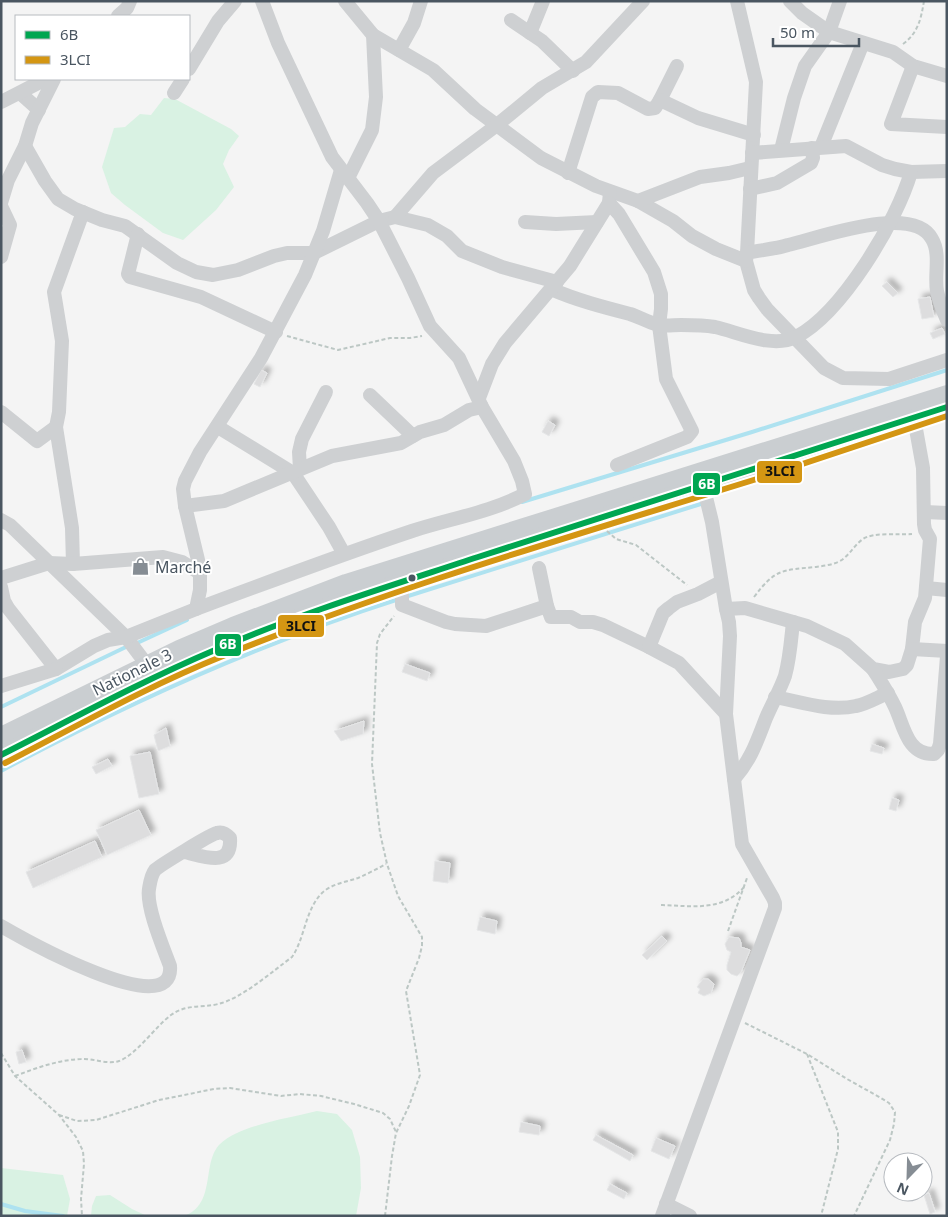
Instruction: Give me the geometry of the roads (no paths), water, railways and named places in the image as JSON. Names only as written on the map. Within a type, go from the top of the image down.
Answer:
[{"type":"main road","name":"Nationale 3","points":[[1,755],[224,630],[346,583],[947,394]]},
{"type":"main road","name":"Nationale 3","points":[[1,736],[153,670],[217,649],[335,604],[947,407]]},
{"type":"street","points":[[119,15],[127,8],[130,1]]},
{"type":"street","points":[[190,67],[218,21],[235,1]]},
{"type":"street","points":[[1,686],[56,669],[94,646],[108,640],[126,637],[344,554],[432,524],[511,502],[525,494],[522,480],[514,461],[481,403],[459,358],[430,326],[379,221],[332,157],[278,43],[262,1]]},
{"type":"street","points":[[345,1],[373,35],[433,70],[475,109],[541,158],[610,198],[638,201],[673,221],[692,236],[716,249],[747,257],[834,232],[890,222],[918,225],[932,238],[936,249],[937,291],[947,320]]},
{"type":"street","points":[[399,50],[414,22],[421,1]]},
{"type":"street","points":[[530,33],[544,1]]},
{"type":"street","points":[[395,217],[433,172],[497,125],[542,88],[586,62],[643,1]]},
{"type":"street","points":[[737,1],[756,82],[754,135],[750,168],[747,257],[754,290],[759,298],[824,368],[842,378],[889,379],[947,360]]},
{"type":"street","points":[[781,150],[794,98],[805,66],[829,32],[840,1]]},
{"type":"street","points":[[794,3],[829,32],[893,52],[913,66],[947,76]]},
{"type":"street","points":[[511,20],[542,41],[573,71]]},
{"type":"street","points":[[196,609],[200,590],[200,574],[185,506],[183,489],[185,481],[200,452],[218,428],[276,332],[314,253],[344,174],[370,137],[376,97],[373,35]]},
{"type":"street","points":[[750,189],[776,183],[811,163],[863,42]]},
{"type":"street","points":[[568,173],[592,97],[595,94],[598,92],[618,93],[648,109],[655,108],[677,66]]},
{"type":"street","points":[[913,66],[891,124],[947,127]]},
{"type":"street","points":[[1,102],[44,80]]},
{"type":"street","points":[[1,257],[10,225],[1,204],[5,179],[25,146],[32,124],[54,80]]},
{"type":"street","points":[[174,93],[182,80]]},
{"type":"street","points":[[20,93],[39,110]]},
{"type":"street","points":[[660,100],[698,118],[754,135]]},
{"type":"street","points":[[25,146],[45,181],[58,199],[83,212],[125,226],[185,267],[210,275],[238,270],[287,253],[314,253],[379,221],[395,217],[428,226],[446,236],[462,251],[502,267],[538,276],[554,285],[566,295],[630,314],[659,325],[714,327],[753,338],[774,341],[795,338],[821,318],[837,301],[861,270],[890,222],[904,197],[911,172]]},
{"type":"street","points":[[752,152],[846,146],[882,165],[911,172],[947,171]]},
{"type":"street","points":[[638,201],[700,177],[750,168]]},
{"type":"street","points":[[185,506],[224,501],[332,456],[407,441],[420,432],[444,425],[481,403],[492,364],[505,343],[578,255],[610,198]]},
{"type":"street","points":[[610,198],[654,272],[660,294],[659,325],[666,379],[692,431],[687,437],[617,465]]},
{"type":"street","points":[[73,564],[72,528],[56,427],[59,412],[62,340],[54,292],[83,212]]},
{"type":"street","points":[[525,222],[556,224],[597,222]]},
{"type":"street","points":[[138,234],[128,274],[130,278],[202,297],[276,332]]},
{"type":"street","points":[[296,471],[302,439],[326,392]]},
{"type":"street","points":[[370,396],[413,436]]},
{"type":"street","points":[[1,412],[38,441],[56,427]]},
{"type":"street","points":[[873,670],[889,672],[903,669],[907,665],[912,649],[915,622],[923,605],[926,588],[930,539],[924,524],[924,468],[914,418]]},
{"type":"street","points":[[218,428],[296,471],[344,554]]},
{"type":"street","points":[[690,1216],[664,1210],[775,908],[773,898],[743,848],[726,714],[729,622],[712,522],[703,485]]},
{"type":"street","points":[[925,512],[947,513]]},
{"type":"street","points":[[1,520],[10,525],[126,637],[153,670]]},
{"type":"street","points":[[1,578],[49,563],[73,564],[163,557],[182,562],[200,574]]},
{"type":"street","points":[[539,568],[550,617],[572,617],[580,622],[598,624],[649,647],[685,668],[726,714]]},
{"type":"street","points":[[402,582],[402,605],[455,624],[486,626],[547,606]]},
{"type":"street","points":[[649,647],[663,613],[677,602],[721,582]]},
{"type":"street","points":[[1,587],[3,601],[56,669]]},
{"type":"street","points":[[926,588],[947,590]]},
{"type":"street","points":[[726,609],[745,608],[807,626],[845,644],[873,670],[896,708],[905,735],[910,742],[917,749],[928,754],[934,754],[940,744],[947,656]]},
{"type":"street","points":[[734,779],[746,765],[781,687],[787,668],[793,622]]},
{"type":"street","points":[[912,649],[947,651]]},
{"type":"street","points":[[775,697],[818,706],[842,708],[857,706],[888,693]]},
{"type":"street","points":[[1,926],[97,974],[132,985],[150,987],[161,984],[168,977],[170,966],[152,911],[149,891],[156,869],[184,852]]},
{"type":"waterway","points":[[522,502],[947,370]]},
{"type":"waterway","points":[[405,597],[704,503]]},
{"type":"waterway","points":[[1,771],[146,698],[196,676],[296,635],[399,599]]},
{"type":"waterway","points":[[135,644],[187,620]]},
{"type":"waterway","points":[[1,707],[128,646]]},
{"type":"waterway","points":[[1,1204],[25,1211],[63,1216]]},
{"type":"place","name":"Marché","points":[[141,567]]}]
